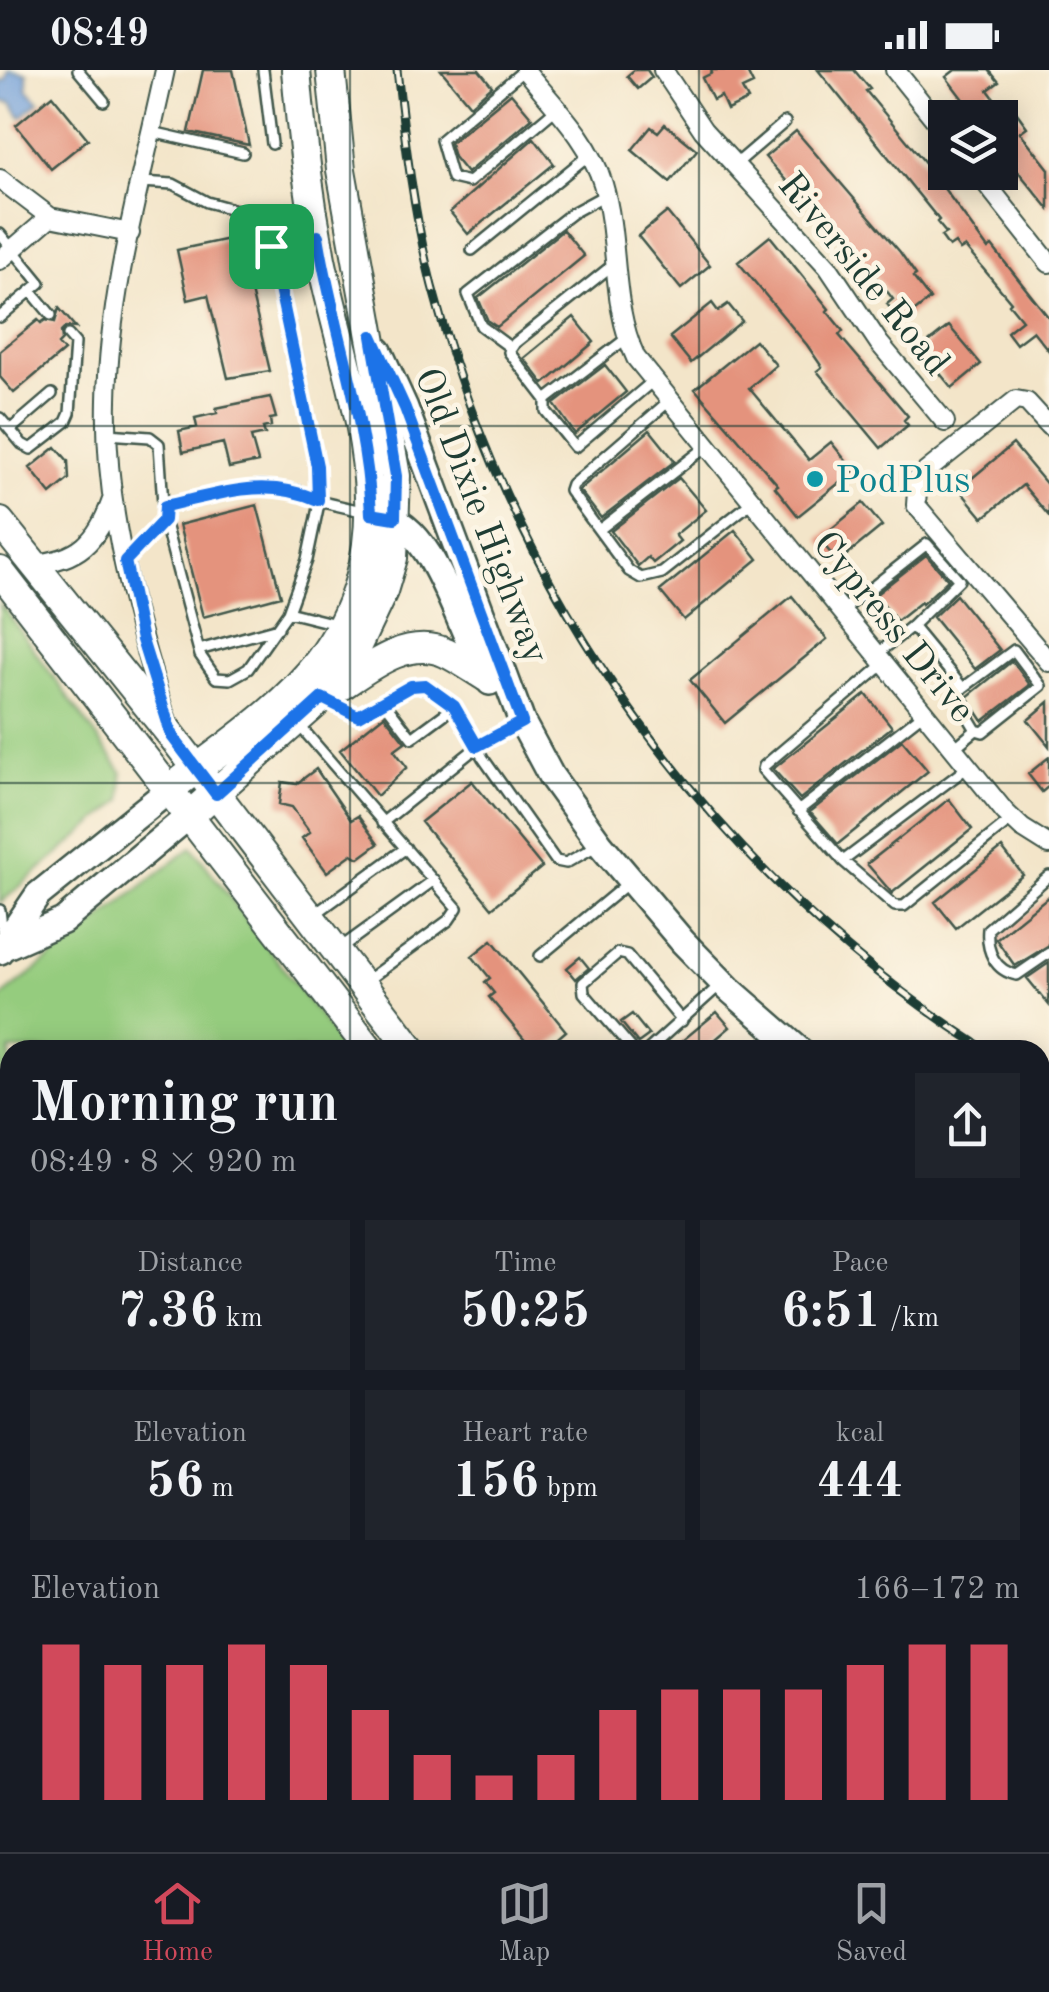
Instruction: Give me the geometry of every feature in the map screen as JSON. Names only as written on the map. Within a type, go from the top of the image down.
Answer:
[{"type":"main road","name":"Old Dixie Highway","points":[[190,816],[322,698],[353,654],[383,592],[393,558],[370,473],[318,236],[296,70]]},
{"type":"main road","name":"Old Dixie Highway","points":[[169,790],[299,685],[322,657],[356,593],[396,476],[341,170],[331,70]]},
{"type":"main road","points":[[0,522],[172,736],[404,1040]]},
{"type":"main road","points":[[0,571],[362,1040]]},
{"type":"main road","points":[[322,698],[389,656],[412,650],[443,651],[486,677]]},
{"type":"street","points":[[165,70],[110,347],[107,434],[125,561],[142,640],[172,736]]},
{"type":"street","name":"Cypress Drive","points":[[525,70],[590,154],[606,195],[627,338],[653,382],[1012,819],[1049,845]]},
{"type":"street","name":"Riverside Road","points":[[663,70],[703,130],[828,266],[879,343],[945,422]]},
{"type":"street","points":[[896,70],[928,110]]},
{"type":"street","points":[[0,179],[50,217],[130,233]]},
{"type":"street","points":[[991,190],[1049,263]]},
{"type":"street","points":[[6,254],[50,217]]},
{"type":"street","name":"Old Dixie Highway","points":[[372,336],[405,408],[522,722],[551,776],[630,881],[723,982],[788,1040]]},
{"type":"street","points":[[1049,426],[1027,402],[1016,400],[918,478],[916,505],[1049,662]]},
{"type":"street","points":[[33,564],[65,557],[93,540],[102,528],[114,495]]},
{"type":"street","points":[[383,516],[414,517],[437,530],[490,634]]},
{"type":"street","name":"Old Dixie Highway","points":[[383,516],[427,555],[486,677],[522,722]]},
{"type":"street","points":[[2,949],[38,895],[169,790]]},
{"type":"street","points":[[2,949],[63,922],[190,816]]},
{"type":"lane","points":[[78,70],[104,101]]},
{"type":"lane","points":[[262,70],[272,144]]},
{"type":"lane","points":[[525,70],[441,140],[452,178],[468,182],[556,109]]},
{"type":"lane","points":[[269,118],[300,116]]},
{"type":"lane","points":[[735,165],[785,122]]},
{"type":"lane","points":[[152,132],[243,153]]},
{"type":"lane","points":[[472,250],[590,154]]},
{"type":"lane","points":[[107,434],[150,437],[159,444],[164,520],[199,650],[216,678],[230,679],[248,669],[288,612],[307,560],[318,500],[317,466],[271,246],[262,221],[254,214],[207,202],[173,184],[141,182]]},
{"type":"lane","points":[[510,348],[481,326],[468,294],[572,213],[606,195]]},
{"type":"lane","points":[[0,234],[6,254],[40,283],[0,317]]},
{"type":"lane","points":[[271,246],[318,236]]},
{"type":"lane","points":[[510,348],[614,264]]},
{"type":"lane","points":[[31,291],[51,315]]},
{"type":"lane","points":[[0,418],[22,444],[32,449],[66,422],[75,343],[68,335]]},
{"type":"lane","points":[[546,400],[627,338]]},
{"type":"lane","points":[[510,348],[509,352],[546,400],[546,411],[575,446],[653,382]]},
{"type":"lane","points":[[10,430],[52,394]]},
{"type":"lane","points":[[669,400],[570,490],[630,571],[641,578],[662,574],[752,502]]},
{"type":"lane","points":[[599,530],[706,446]]},
{"type":"lane","points":[[165,506],[260,486],[298,492],[383,516]]},
{"type":"lane","points":[[125,561],[164,520]]},
{"type":"lane","points":[[841,612],[927,544],[959,580],[763,770],[843,861],[895,906],[904,906],[1012,819]]},
{"type":"lane","points":[[863,594],[898,637]]},
{"type":"lane","points":[[288,612],[339,625]]},
{"type":"lane","points":[[912,626],[962,688]]},
{"type":"lane","points":[[199,650],[278,628]]},
{"type":"lane","points":[[1014,650],[1042,686],[983,732],[976,730],[960,705],[958,695],[962,688],[1014,650]]},
{"type":"lane","points":[[322,698],[358,716],[411,686],[425,685],[454,706],[556,861],[566,863],[600,844]]},
{"type":"lane","points":[[385,702],[412,738],[454,706]]},
{"type":"lane","points":[[798,811],[924,713]]},
{"type":"lane","points":[[382,823],[477,746],[522,722]]},
{"type":"lane","points":[[297,724],[457,908],[455,914],[362,984]]},
{"type":"lane","points":[[953,749],[976,730]]},
{"type":"lane","points":[[843,861],[968,767]]},
{"type":"lane","points":[[310,917],[406,848]]},
{"type":"lane","points":[[1049,876],[988,929],[987,939],[992,959],[1006,973],[1018,975],[1049,953]]},
{"type":"lane","points":[[336,951],[434,880]]},
{"type":"lane","points":[[540,956],[630,881]]},
{"type":"lane","points":[[0,910],[2,949]]},
{"type":"lane","points":[[624,1040],[584,993],[584,983],[618,953],[627,955],[682,1021]]},
{"type":"lane","points":[[660,1040],[723,982]]},
{"type":"green space","points":[[0,603],[122,772],[122,800],[0,903]]},
{"type":"green space","points":[[192,847],[337,1040],[0,1040],[0,998]]},
{"type":"water","points":[[8,70],[27,73],[27,89],[39,102],[21,117],[11,103],[0,101],[0,81],[6,81]]},
{"type":"building","points":[[203,70],[233,70],[249,145],[189,132]]},
{"type":"building","points":[[441,70],[479,70],[492,86],[470,105]]},
{"type":"building","points":[[634,70],[647,70],[652,77],[638,89],[627,76]]},
{"type":"building","points":[[711,70],[746,70],[753,84],[742,89],[748,100],[727,110],[721,96],[713,100],[702,78]]},
{"type":"building","points":[[818,70],[854,70],[870,89],[866,91],[928,166],[928,190],[945,190],[988,249],[992,246],[1049,318],[1049,351],[1033,331],[1016,344],[1007,332],[1022,320],[1011,302],[965,247],[960,250],[955,243],[949,247],[941,236],[946,233]]},
{"type":"building","points":[[955,70],[989,70],[999,82],[988,90],[996,100],[963,100],[946,77]]},
{"type":"building","points":[[511,93],[532,118],[467,173],[454,157],[450,143]]},
{"type":"building","points":[[52,95],[88,139],[51,169],[16,125]]},
{"type":"building","points":[[1018,115],[1027,127],[1020,132],[1049,169],[1049,209],[1018,171]]},
{"type":"building","points":[[665,124],[697,150],[670,182],[632,150],[651,127],[658,132]]},
{"type":"building","points":[[796,131],[900,252],[930,299],[901,322],[887,304],[893,299],[844,237],[765,157]]},
{"type":"building","points":[[534,138],[554,164],[468,234],[450,212]]},
{"type":"building","points":[[667,212],[710,265],[681,289],[638,236]]},
{"type":"building","points":[[563,230],[584,256],[497,327],[488,321],[478,298]]},
{"type":"building","points":[[770,236],[829,309],[843,331],[839,335],[908,416],[904,420],[908,425],[881,448],[817,371],[822,367],[807,345],[738,262]]},
{"type":"building","points":[[238,237],[270,371],[228,378],[208,295],[188,300],[177,250]]},
{"type":"building","points":[[712,303],[718,311],[728,304],[742,321],[691,363],[670,337]]},
{"type":"building","points":[[59,308],[76,328],[66,327],[61,332],[58,344],[64,351],[14,393],[0,377],[0,351],[38,320],[55,322]]},
{"type":"building","points":[[574,317],[594,342],[544,384],[524,358]]},
{"type":"building","points":[[949,326],[981,364],[952,388],[920,349]]},
{"type":"building","points":[[755,340],[776,365],[749,388],[809,460],[831,442],[854,471],[798,516],[775,487],[778,485],[695,389]]},
{"type":"building","points":[[605,365],[626,392],[575,434],[554,404]]},
{"type":"building","points":[[270,397],[276,418],[270,419],[271,426],[263,428],[265,434],[251,437],[258,462],[229,468],[223,443],[183,452],[179,431],[197,427],[195,418],[217,413],[216,408]]},
{"type":"building","points":[[650,430],[675,461],[601,518],[579,490]]},
{"type":"building","points":[[1013,444],[1049,487],[1049,516],[1023,485],[983,518],[959,489]]},
{"type":"building","points":[[56,447],[68,461],[69,479],[51,494],[30,468]]},
{"type":"building","points":[[679,478],[706,510],[675,535],[680,541],[653,563],[648,557],[638,566],[611,531]]},
{"type":"building","points":[[863,503],[882,526],[838,562],[819,539]]},
{"type":"building","points":[[257,505],[281,596],[203,617],[179,525]]},
{"type":"building","points":[[735,530],[758,559],[684,620],[660,591]]},
{"type":"building","points":[[926,555],[948,580],[897,621],[875,595]]},
{"type":"building","points":[[956,595],[1000,650],[975,669],[933,617]]},
{"type":"building","points":[[792,596],[827,639],[725,723],[690,680]]},
{"type":"building","points":[[1012,661],[1030,685],[983,721],[967,697]]},
{"type":"building","points":[[866,694],[892,727],[800,799],[773,769]]},
{"type":"building","points":[[1049,702],[1049,746],[1028,720]]},
{"type":"building","points":[[384,715],[405,742],[394,750],[407,767],[377,796],[340,750]]},
{"type":"building","points":[[902,740],[928,771],[838,844],[810,812]]},
{"type":"building","points":[[1049,757],[1049,786],[1042,792],[1028,774]]},
{"type":"building","points":[[316,769],[351,820],[358,816],[378,844],[359,858],[352,854],[327,872],[302,838],[310,832],[292,807],[279,804],[282,782],[296,784]]},
{"type":"building","points":[[472,781],[542,867],[492,908],[421,822]]},
{"type":"building","points":[[949,799],[972,829],[892,893],[867,864]]},
{"type":"building","points":[[1002,848],[1023,875],[956,928],[935,902]]},
{"type":"building","points":[[1049,896],[1049,945],[1015,966],[996,939]]},
{"type":"building","points":[[492,940],[566,1031],[556,1040],[525,1040],[489,997],[494,993],[485,982],[490,978],[472,956]]},
{"type":"building","points":[[580,957],[589,968],[576,979],[567,968]]},
{"type":"building","points":[[1049,963],[1049,1005],[1027,978]]},
{"type":"building","points":[[717,1012],[730,1027],[715,1040],[683,1040]]},
{"type":"building","points":[[632,1014],[649,1035],[636,1040],[621,1022]]},
{"type":"railway","points":[[397,70],[426,259],[468,402],[515,513],[572,619],[637,720],[712,814],[796,901],[887,980],[972,1040]]},
{"type":"place","name":"PodPlus","points":[[815,479]]},
{"type":"route","points":[[318,236],[360,415],[370,473],[371,514],[395,518],[396,476],[372,336],[405,408],[522,722],[477,746],[454,706],[425,685],[411,686],[358,716],[322,698],[216,794],[172,736],[142,640],[125,561],[164,520],[165,506],[260,486],[298,492],[318,500],[317,466],[271,246],[318,236]]}]
